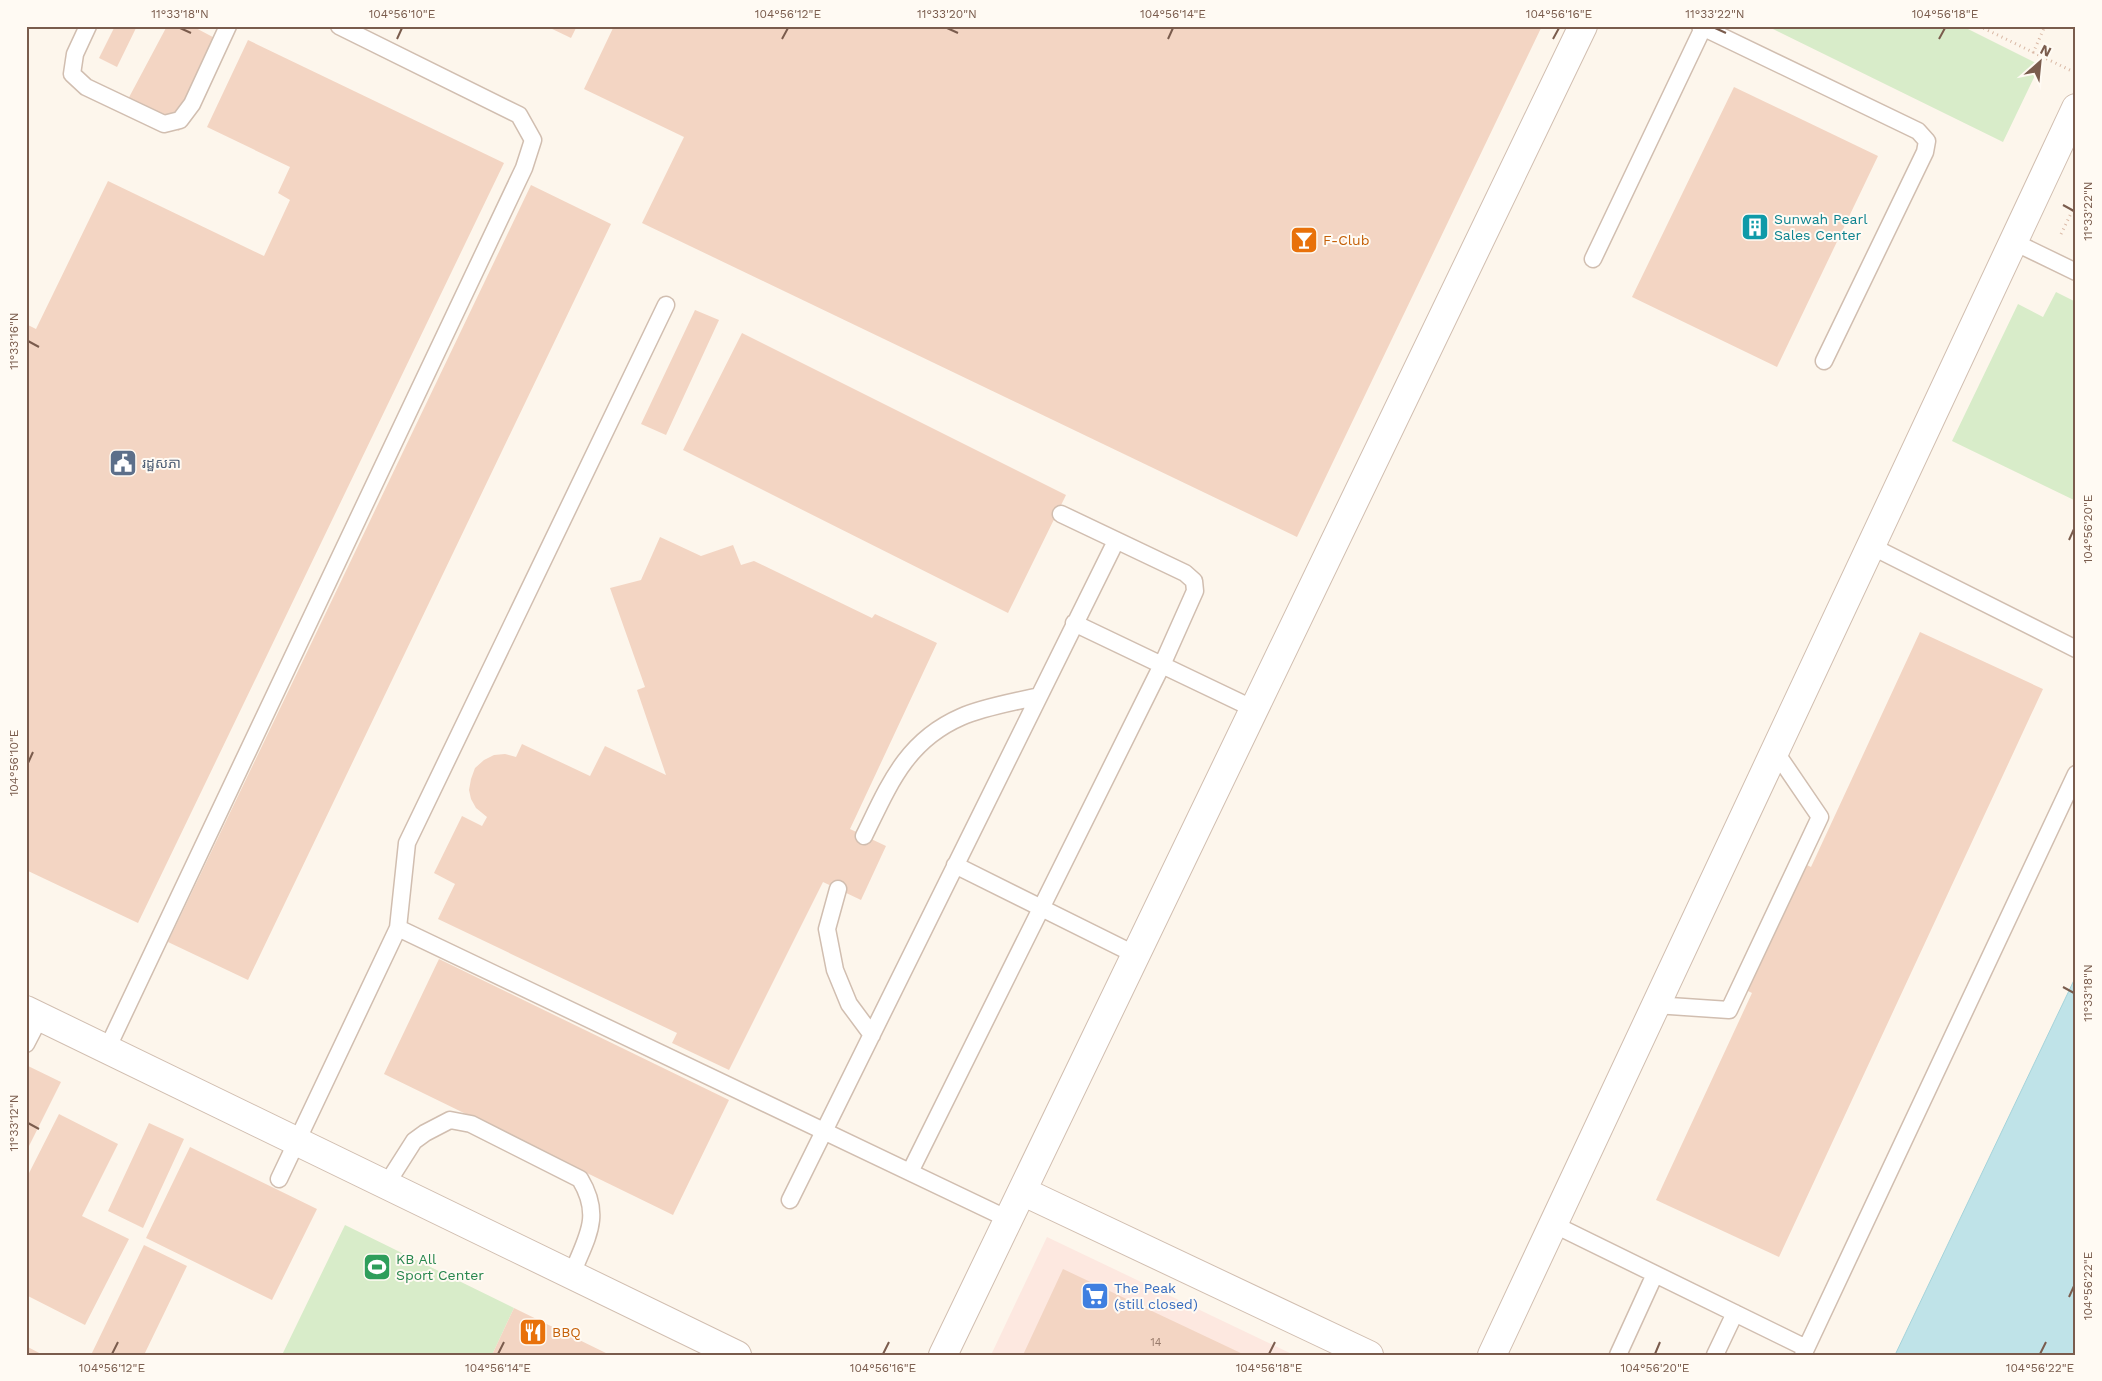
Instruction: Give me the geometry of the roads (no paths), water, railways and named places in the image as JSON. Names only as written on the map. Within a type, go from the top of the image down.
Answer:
[{"type":"street","points":[[943,1355],[1583,26]]},
{"type":"street","points":[[1492,1355],[2076,108]]},
{"type":"street","points":[[33,1013],[737,1355]]},
{"type":"street","points":[[1022,1191],[1369,1355]]},
{"type":"lane","points":[[88,26],[75,54],[72,74],[86,87],[164,124],[180,120],[192,104],[228,26]]},
{"type":"lane","points":[[107,1049],[520,177],[533,140],[519,115],[339,26]]},
{"type":"lane","points":[[1593,259],[1701,27],[1918,131],[1927,141],[1925,152],[1824,361]]},
{"type":"lane","points":[[2014,242],[2076,272]]},
{"type":"lane","points":[[279,1179],[398,928],[406,843],[666,305]]},
{"type":"lane","points":[[910,1172],[1162,665],[1195,591],[1194,581],[1185,574],[1061,514]]},
{"type":"lane","points":[[790,1200],[1116,541]]},
{"type":"lane","points":[[1871,546],[2076,650]]},
{"type":"lane","points":[[1074,623],[1254,709]]},
{"type":"lane","points":[[864,836],[887,788],[905,758],[932,732],[962,716],[1039,696]]},
{"type":"lane","points":[[1655,1005],[1729,1010],[1733,1002],[1820,817],[1775,751]]},
{"type":"lane","points":[[1553,1224],[1735,1313],[1804,1351],[2076,774]]},
{"type":"lane","points":[[955,865],[1136,954]]},
{"type":"lane","points":[[838,889],[827,929],[835,970],[849,1004],[872,1035]]},
{"type":"lane","points":[[398,928],[1008,1219]]},
{"type":"lane","points":[[26,1044],[33,1013]]},
{"type":"lane","points":[[386,1185],[414,1141],[425,1133],[450,1120],[470,1124],[580,1179],[588,1193],[592,1224],[572,1274]]},
{"type":"lane","points":[[1618,1355],[1656,1274]]},
{"type":"lane","points":[[1715,1355],[1735,1313]]},
{"type":"water","points":[[2076,976],[2076,1355],[1895,1355]]},
{"type":"place","name":"Sunwah Pearl Sales Center","points":[[1755,227]]},
{"type":"place","name":"F-Club","points":[[1304,240]]},
{"type":"place","name":"រដ្ឋសភា","points":[[123,463]]},
{"type":"place","name":"KB All Sport Center","points":[[377,1267]]},
{"type":"place","name":"The Peak (still closed)","points":[[1095,1296]]},
{"type":"place","name":"BBQ","points":[[533,1332]]}]
